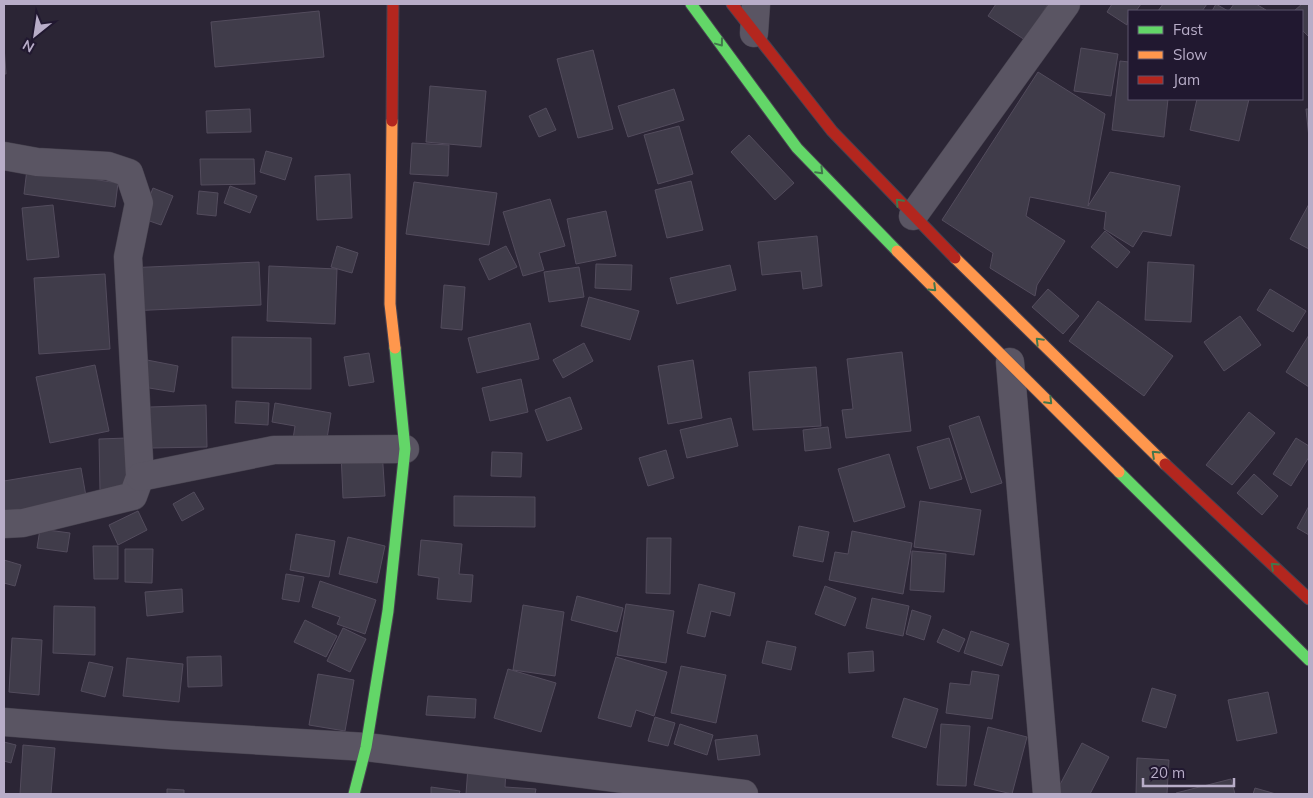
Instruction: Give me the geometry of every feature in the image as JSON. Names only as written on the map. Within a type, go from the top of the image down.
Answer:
[{"type":"street","points":[[354,794],[366,747],[388,611],[405,449],[390,304],[393,4]]},
{"type":"street","points":[[691,4],[797,148],[914,269],[1309,660]]},
{"type":"street","points":[[732,4],[832,131],[913,216],[1109,411],[1309,599]]},
{"type":"street","points":[[754,33],[756,4]]},
{"type":"street","points":[[913,216],[1066,4]]},
{"type":"street","points":[[4,156],[37,162],[108,166],[129,173],[139,203],[128,257],[140,477],[133,496],[23,523],[4,524]]},
{"type":"street","points":[[1010,362],[1046,794]]},
{"type":"street","points":[[140,477],[274,450],[405,449]]},
{"type":"street","points":[[4,722],[169,735],[366,747],[744,794]]},
{"type":"building","points":[[996,4],[1048,4],[1025,40],[988,16]]},
{"type":"building","points":[[1112,4],[1141,4],[1137,10],[1128,10],[1127,25],[1107,12]]},
{"type":"building","points":[[1163,4],[1207,4],[1203,10],[1159,10]]},
{"type":"building","points":[[1216,4],[1226,10],[1213,10]]},
{"type":"building","points":[[1234,4],[1256,4],[1266,10],[1230,10]]},
{"type":"building","points":[[1302,4],[1309,4],[1309,37],[1303,31],[1303,10],[1295,10]]},
{"type":"building","points":[[319,11],[324,57],[215,67],[211,22]]},
{"type":"building","points":[[4,46],[6,74],[4,74]]},
{"type":"building","points":[[1081,48],[1118,54],[1111,96],[1074,91]]},
{"type":"building","points":[[593,50],[613,129],[578,138],[557,59]]},
{"type":"building","points":[[1120,61],[1128,62],[1128,100],[1168,100],[1164,137],[1112,130]]},
{"type":"building","points":[[1038,72],[1105,114],[1088,206],[1110,172],[1180,186],[1171,236],[1143,231],[1133,247],[1104,229],[1106,212],[1030,197],[1026,216],[1065,241],[1037,285],[1035,296],[990,268],[993,253],[942,220]]},
{"type":"building","points":[[430,86],[486,91],[481,147],[426,142]]},
{"type":"building","points":[[674,89],[684,120],[628,137],[618,106]]},
{"type":"building","points":[[1197,100],[1249,100],[1239,141],[1190,130]]},
{"type":"building","points":[[546,108],[556,130],[539,137],[529,116]]},
{"type":"building","points":[[250,109],[251,132],[207,133],[206,111]]},
{"type":"building","points":[[1306,109],[1309,109],[1309,138]]},
{"type":"building","points":[[679,126],[693,174],[658,184],[644,135]]},
{"type":"building","points":[[749,135],[794,183],[775,200],[731,152]]},
{"type":"building","points":[[412,143],[449,145],[448,176],[410,174]]},
{"type":"building","points":[[266,151],[292,158],[285,180],[260,172]]},
{"type":"building","points":[[200,159],[254,159],[255,184],[201,185]]},
{"type":"building","points":[[27,169],[118,183],[115,207],[24,194]]},
{"type":"building","points":[[350,174],[352,218],[317,220],[315,176]]},
{"type":"building","points":[[691,181],[703,230],[667,238],[655,190]]},
{"type":"building","points":[[414,182],[497,193],[489,245],[406,234]]},
{"type":"building","points":[[230,186],[257,196],[250,213],[224,203]]},
{"type":"building","points":[[153,188],[173,196],[161,225],[141,218]]},
{"type":"building","points":[[199,191],[218,193],[216,216],[197,214]]},
{"type":"building","points":[[550,199],[565,246],[539,253],[544,270],[523,276],[503,212]]},
{"type":"building","points":[[1309,204],[1309,249],[1290,239]]},
{"type":"building","points":[[53,205],[59,257],[27,260],[22,208]]},
{"type":"building","points":[[606,211],[616,256],[576,264],[567,219]]},
{"type":"building","points":[[1105,231],[1130,252],[1117,268],[1091,247]]},
{"type":"building","points":[[817,236],[822,286],[803,289],[801,271],[762,275],[758,242]]},
{"type":"building","points":[[337,246],[358,253],[352,273],[331,267]]},
{"type":"building","points":[[506,246],[517,267],[489,280],[479,259]]},
{"type":"building","points":[[259,262],[261,305],[129,311],[127,268]]},
{"type":"building","points":[[1148,262],[1194,265],[1191,322],[1145,320]]},
{"type":"building","points":[[596,264],[632,265],[631,290],[595,288]]},
{"type":"building","points":[[730,265],[736,290],[677,304],[670,278]]},
{"type":"building","points":[[269,266],[337,269],[335,324],[267,321]]},
{"type":"building","points":[[579,267],[584,297],[549,302],[544,272]]},
{"type":"building","points":[[105,274],[110,349],[39,354],[34,278]]},
{"type":"building","points":[[444,285],[465,287],[462,330],[441,328]]},
{"type":"building","points":[[1048,289],[1079,316],[1063,334],[1032,307]]},
{"type":"building","points":[[1270,289],[1306,311],[1293,332],[1257,310]]},
{"type":"building","points":[[589,297],[639,311],[630,340],[581,326]]},
{"type":"building","points":[[1098,301],[1173,356],[1144,396],[1069,341]]},
{"type":"building","points":[[1240,316],[1261,345],[1224,371],[1204,342]]},
{"type":"building","points":[[530,323],[539,359],[477,373],[468,338]]},
{"type":"building","points":[[1309,335],[1309,387],[1286,372]]},
{"type":"building","points":[[232,337],[311,338],[311,389],[232,388]]},
{"type":"building","points":[[584,343],[593,361],[563,378],[553,360]]},
{"type":"building","points":[[902,352],[911,431],[846,438],[842,410],[853,409],[847,359]]},
{"type":"building","points":[[369,353],[374,382],[349,386],[344,357]]},
{"type":"building","points":[[147,360],[178,366],[174,392],[143,387]]},
{"type":"building","points":[[693,360],[702,418],[668,424],[658,366]]},
{"type":"building","points":[[95,365],[109,431],[50,443],[36,377]]},
{"type":"building","points":[[816,367],[821,426],[753,430],[749,372]]},
{"type":"building","points":[[521,379],[528,412],[490,421],[482,388]]},
{"type":"building","points":[[570,397],[582,429],[547,441],[535,410]]},
{"type":"building","points":[[236,401],[269,403],[268,425],[235,423]]},
{"type":"building","points":[[275,403],[331,413],[326,445],[293,439],[295,426],[272,422]]},
{"type":"building","points":[[206,405],[207,447],[151,448],[150,407]]},
{"type":"building","points":[[1249,412],[1275,433],[1232,485],[1206,465]]},
{"type":"building","points":[[979,416],[1002,483],[971,493],[949,426]]},
{"type":"building","points":[[731,418],[738,446],[687,458],[680,430]]},
{"type":"building","points":[[828,427],[831,448],[805,451],[803,430]]},
{"type":"building","points":[[127,438],[129,491],[100,491],[99,439]]},
{"type":"building","points":[[949,438],[962,479],[930,489],[917,447]]},
{"type":"building","points":[[1296,438],[1309,446],[1309,457],[1291,486],[1273,474]]},
{"type":"building","points":[[382,450],[385,496],[343,498],[341,453]]},
{"type":"building","points":[[666,450],[674,478],[648,486],[639,458]]},
{"type":"building","points":[[492,452],[522,453],[521,477],[491,476]]},
{"type":"building","points":[[889,454],[905,507],[854,522],[838,469]]},
{"type":"building","points":[[81,468],[87,502],[4,517],[4,481]]},
{"type":"building","points":[[1254,474],[1278,496],[1262,515],[1237,493]]},
{"type":"building","points":[[194,492],[204,509],[182,521],[173,504]]},
{"type":"building","points":[[454,496],[535,497],[535,527],[454,526]]},
{"type":"building","points":[[920,501],[981,510],[974,555],[914,547]]},
{"type":"building","points":[[1309,506],[1309,535],[1297,528]]},
{"type":"building","points":[[138,511],[147,530],[118,545],[109,525]]},
{"type":"building","points":[[799,526],[829,532],[823,562],[793,556]]},
{"type":"building","points":[[40,529],[70,533],[67,552],[37,548]]},
{"type":"building","points":[[852,531],[912,543],[903,594],[829,580],[835,552],[848,554]]},
{"type":"building","points":[[296,534],[335,541],[329,577],[290,570]]},
{"type":"building","points":[[348,537],[385,546],[377,583],[339,574]]},
{"type":"building","points":[[647,538],[671,538],[670,594],[646,593]]},
{"type":"building","points":[[421,540],[462,544],[459,574],[473,575],[471,602],[437,599],[439,578],[418,575]]},
{"type":"building","points":[[93,546],[118,546],[118,579],[94,579]]},
{"type":"building","points":[[125,549],[153,549],[152,583],[125,582]]},
{"type":"building","points":[[912,551],[946,554],[944,592],[910,590]]},
{"type":"building","points":[[4,560],[21,565],[15,586],[4,583]]},
{"type":"building","points":[[286,574],[304,577],[299,602],[282,599]]},
{"type":"building","points":[[320,581],[376,600],[365,634],[337,624],[340,617],[312,607]]},
{"type":"building","points":[[699,584],[735,593],[730,616],[711,611],[705,637],[687,633]]},
{"type":"building","points":[[825,586],[856,598],[845,626],[815,614]]},
{"type":"building","points":[[182,589],[183,612],[147,616],[145,592]]},
{"type":"building","points":[[577,596],[623,608],[617,632],[571,620]]},
{"type":"building","points":[[872,598],[909,606],[903,636],[866,628]]},
{"type":"building","points":[[626,604],[674,611],[666,663],[617,655]]},
{"type":"building","points":[[523,605],[564,612],[555,676],[513,670]]},
{"type":"building","points":[[54,606],[95,607],[95,655],[53,653]]},
{"type":"building","points":[[912,610],[931,616],[924,640],[906,634]]},
{"type":"building","points":[[305,620],[337,636],[326,657],[294,642]]},
{"type":"building","points":[[343,628],[366,639],[350,672],[327,661]]},
{"type":"building","points":[[943,629],[965,639],[959,652],[937,642]]},
{"type":"building","points":[[971,631],[1009,644],[1002,666],[964,653]]},
{"type":"building","points":[[12,638],[42,640],[39,695],[9,692]]},
{"type":"building","points":[[767,641],[796,647],[791,670],[762,663]]},
{"type":"building","points":[[873,651],[874,671],[849,673],[848,653]]},
{"type":"building","points":[[221,656],[222,686],[188,687],[187,657]]},
{"type":"building","points":[[616,657],[667,672],[654,716],[636,710],[631,727],[598,718]]},
{"type":"building","points":[[127,658],[183,664],[179,702],[123,696]]},
{"type":"building","points":[[89,662],[113,667],[105,697],[81,691]]},
{"type":"building","points":[[681,666],[726,675],[716,723],[671,713]]},
{"type":"building","points":[[508,669],[556,683],[541,732],[494,718]]},
{"type":"building","points":[[972,671],[999,675],[992,719],[946,713],[950,683],[970,685]]},
{"type":"building","points":[[318,674],[354,680],[345,731],[309,725]]},
{"type":"building","points":[[1152,688],[1176,695],[1166,728],[1142,721]]},
{"type":"building","points":[[1268,692],[1277,733],[1237,741],[1228,700]]},
{"type":"building","points":[[428,696],[476,699],[475,718],[426,715]]},
{"type":"building","points":[[904,698],[938,709],[926,748],[892,737]]},
{"type":"building","points":[[655,717],[675,723],[668,746],[648,741]]},
{"type":"building","points":[[680,724],[713,735],[707,755],[674,744]]},
{"type":"building","points":[[941,724],[970,726],[966,786],[937,785]]},
{"type":"building","points":[[988,727],[1027,737],[1012,794],[974,785]]},
{"type":"building","points":[[757,735],[760,755],[718,760],[715,740]]},
{"type":"building","points":[[4,742],[16,745],[11,763],[4,761]]},
{"type":"building","points":[[1082,743],[1109,757],[1090,794],[1055,794]]},
{"type":"building","points":[[23,745],[55,748],[51,794],[20,794]]},
{"type":"building","points":[[1137,758],[1169,760],[1167,794],[1136,794]]},
{"type":"building","points":[[468,767],[506,770],[505,787],[536,789],[535,794],[466,794]]},
{"type":"building","points":[[1231,779],[1235,794],[1176,794],[1176,793]]},
{"type":"building","points":[[431,787],[460,791],[459,794],[431,794]]},
{"type":"building","points":[[1255,788],[1276,794],[1253,794]]},
{"type":"building","points":[[167,789],[184,790],[184,794],[167,794]]},
{"type":"traffic: fast","points":[[691,4],[797,148],[897,251]]},
{"type":"traffic: fast","points":[[354,794],[366,747],[388,611],[405,449],[395,348]]},
{"type":"traffic: fast","points":[[1119,472],[1309,660]]},
{"type":"traffic: slow","points":[[392,121],[390,304],[395,348]]},
{"type":"traffic: slow","points":[[897,251],[1119,472]]},
{"type":"traffic: slow","points":[[955,258],[1165,464]]},
{"type":"traffic: jam","points":[[392,121],[393,4]]},
{"type":"traffic: jam","points":[[732,4],[832,131],[955,258]]},
{"type":"traffic: jam","points":[[1165,464],[1309,599]]}]
